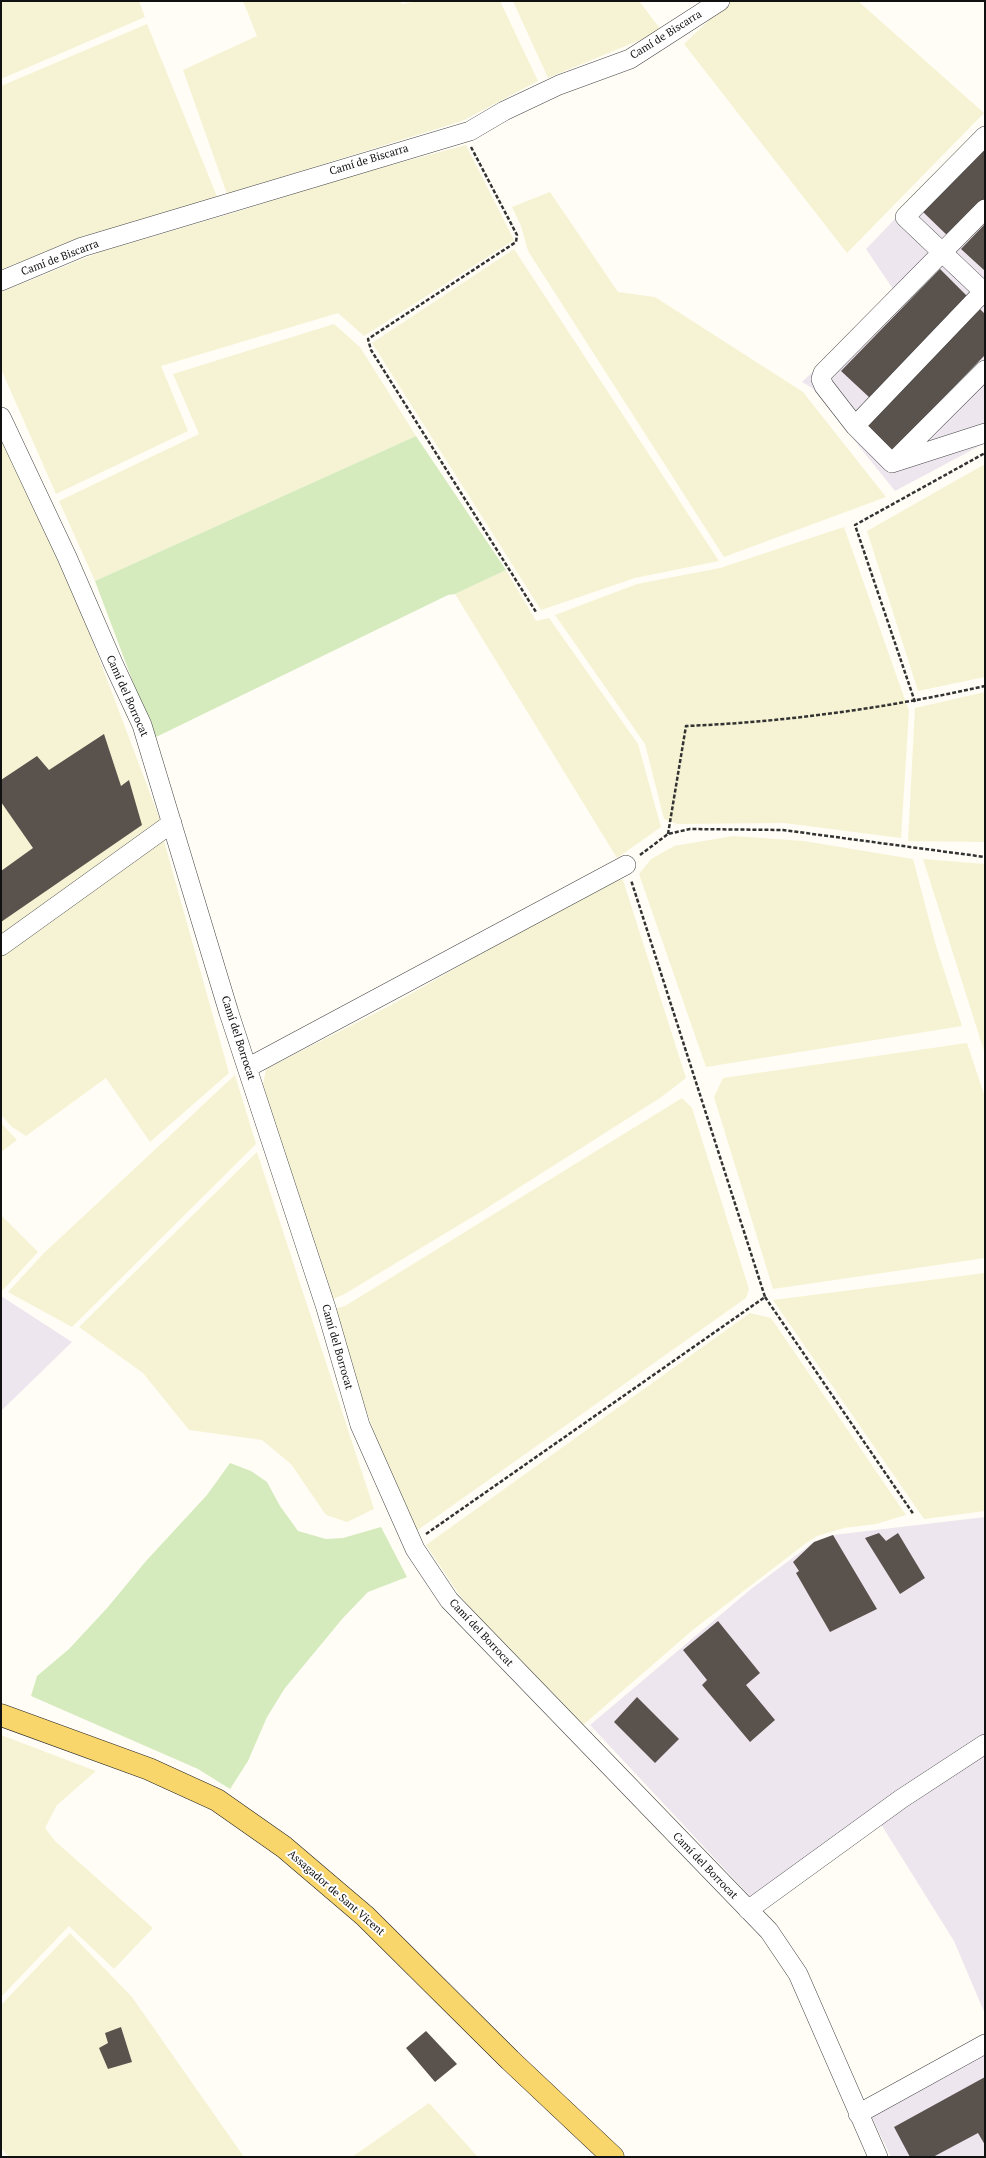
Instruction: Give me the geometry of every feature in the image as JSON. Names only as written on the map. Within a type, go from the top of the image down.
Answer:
[{"type":"main road","name":"Assagador de Sant Vicent","points":[[1,1714],[149,1769],[217,1800],[284,1847],[365,1916],[510,2060],[614,2157]]},
{"type":"street","name":"Camí de Biscarra","points":[[1,281],[82,247],[470,131],[504,111],[559,86],[630,59],[720,1]]},
{"type":"street","points":[[855,426],[984,292],[905,217],[985,136]]},
{"type":"street","points":[[892,463],[855,426],[824,386],[821,379],[823,373],[985,208]]},
{"type":"street","points":[[892,463],[985,370]]},
{"type":"street","name":"Camí del Borrocat","points":[[1,417],[67,557],[142,725],[247,1068],[326,1308],[360,1425],[412,1543],[449,1600],[769,1931],[798,1974],[878,2157]]},
{"type":"street","points":[[892,463],[985,433]]},
{"type":"street","points":[[1,946],[172,823]]},
{"type":"street","points":[[247,1068],[626,866]]},
{"type":"street","points":[[748,1910],[901,1799],[985,1744]]},
{"type":"street","points":[[858,2114],[985,2044]]},
{"type":"path","points":[[463,133],[517,235],[516,242],[368,339],[371,350],[536,612]]},
{"type":"path","points":[[915,702],[855,526],[985,452]]},
{"type":"path","points":[[668,834],[686,726],[738,724],[915,702],[985,686]]},
{"type":"path","points":[[914,1515],[765,1297],[626,866],[668,834],[690,829],[783,830],[985,857]]},
{"type":"path","points":[[412,1543],[765,1297]]},
{"type":"shaded area","points":[[1,1],[139,1],[145,17],[1,79]]},
{"type":"shaded area","points":[[243,1],[400,1],[402,4],[418,1],[500,1],[538,81],[462,121],[227,194],[183,70],[257,36]]},
{"type":"shaded area","points":[[513,1],[639,1],[662,31],[548,78]]},
{"type":"shaded area","points":[[729,1],[858,1],[984,113],[847,253],[684,44]]},
{"type":"shaded area","points":[[147,24],[218,199],[83,236],[1,270],[1,86]]},
{"type":"shaded area","points":[[985,125],[985,443],[895,491],[812,388],[802,382],[895,292],[866,249]]},
{"type":"shaded area","points":[[466,145],[514,240],[364,336],[338,313],[161,366],[188,431],[56,494],[1,369],[1,292],[100,252],[354,175]]},
{"type":"shaded area","points":[[550,192],[618,292],[655,297],[803,392],[886,497],[724,557],[528,251],[521,226],[512,207]]},
{"type":"shaded area","points":[[514,249],[719,561],[635,578],[541,610],[372,343]]},
{"type":"shaded area","points":[[334,324],[360,347],[416,436],[95,581],[59,501],[199,434],[173,374]]},
{"type":"shaded area","points":[[1,428],[69,579],[162,825],[1,938]]},
{"type":"shaded area","points":[[985,464],[985,677],[918,691],[867,531]]},
{"type":"shaded area","points":[[844,527],[909,711],[901,838],[784,823],[677,824],[664,819],[645,744],[555,615],[637,584],[720,568]]},
{"type":"shaded area","points":[[506,570],[536,621],[549,618],[638,744],[661,827],[617,858],[455,594]]},
{"type":"shaded area","points":[[985,692],[985,842],[908,841],[915,708]]},
{"type":"shaded area","points":[[162,834],[229,1073],[150,1142],[106,1078],[26,1136],[12,1127],[1,1115],[1,950]]},
{"type":"shaded area","points":[[733,836],[804,841],[913,859],[936,946],[962,1026],[706,1067],[639,874],[651,859],[674,846]]},
{"type":"shaded area","points":[[923,859],[985,864],[985,1054]]},
{"type":"shaded area","points":[[611,879],[623,880],[686,1078],[660,1098],[479,1213],[343,1295],[330,1300],[263,1084],[266,1069],[393,1004]]},
{"type":"shaded area","points":[[967,1043],[985,1097],[985,1258],[773,1289],[714,1097],[723,1078]]},
{"type":"shaded area","points":[[235,1075],[256,1144],[72,1327],[8,1292],[44,1253]]},
{"type":"shaded area","points":[[682,1098],[692,1108],[749,1289],[746,1298],[415,1532],[358,1389],[334,1309],[345,1306]]},
{"type":"shaded area","points":[[1,1123],[17,1140],[1,1152]]},
{"type":"shaded area","points":[[257,1152],[374,1509],[347,1522],[326,1515],[291,1464],[262,1440],[189,1430],[143,1373],[79,1327]]},
{"type":"shaded area","points":[[1,1215],[38,1252],[3,1290],[1,1288]]},
{"type":"shaded area","points":[[985,1273],[985,1511],[924,1519],[773,1300]]},
{"type":"shaded area","points":[[1,1296],[72,1342],[1,1411]]},
{"type":"shaded area","points":[[750,1313],[771,1318],[906,1515],[876,1524],[844,1528],[817,1536],[694,1629],[583,1725],[509,1656],[458,1593],[426,1545]]},
{"type":"shaded area","points":[[985,1517],[985,2014],[954,1941],[879,1821],[761,1908],[590,1725],[751,1589],[814,1542],[833,1535]]},
{"type":"shaded area","points":[[1,1735],[96,1771],[57,1805],[45,1828],[55,1841],[153,1928],[114,1969],[69,1926],[1,1997]]},
{"type":"shaded area","points":[[70,1933],[132,1997],[244,2157],[9,2157],[1,2148],[1,2005]]},
{"type":"shaded area","points":[[985,2048],[985,2157],[891,2157],[869,2112]]},
{"type":"shaded area","points":[[429,2103],[478,2157],[352,2157]]},
{"type":"green space","points":[[416,436],[506,570],[455,594],[448,595],[154,738],[95,581]]},
{"type":"green space","points":[[230,1463],[251,1471],[267,1482],[280,1506],[298,1531],[326,1539],[343,1538],[381,1527],[407,1577],[368,1592],[343,1618],[285,1688],[267,1717],[248,1761],[230,1789],[198,1769],[31,1696],[37,1676],[69,1649],[108,1607],[146,1561],[207,1495]]},
{"type":"building","points":[[985,147],[985,202],[950,238],[923,212]]},
{"type":"building","points":[[985,224],[985,271],[961,249]]},
{"type":"building","points":[[940,269],[968,297],[870,398],[841,371]]},
{"type":"building","points":[[978,307],[985,314],[985,355],[890,453],[862,426]]},
{"type":"building","points":[[104,734],[121,786],[129,780],[142,825],[1,922],[1,871],[33,848],[1,802],[1,780],[37,756],[49,770]]},
{"type":"building","points":[[879,1533],[886,1541],[898,1533],[925,1578],[900,1594],[865,1538]]},
{"type":"building","points":[[833,1535],[877,1609],[830,1632],[796,1573],[799,1571],[793,1562],[814,1542]]},
{"type":"building","points":[[718,1621],[760,1673],[746,1685],[775,1720],[750,1742],[702,1685],[707,1680],[683,1650]]},
{"type":"building","points":[[637,1697],[679,1739],[655,1763],[614,1722]]},
{"type":"building","points":[[121,2027],[132,2062],[108,2069],[99,2048],[108,2043],[105,2033]]},
{"type":"building","points":[[426,2031],[457,2064],[435,2082],[406,2048]]},
{"type":"building","points":[[985,2077],[985,2145],[978,2133],[933,2157],[910,2157],[894,2127]]}]
